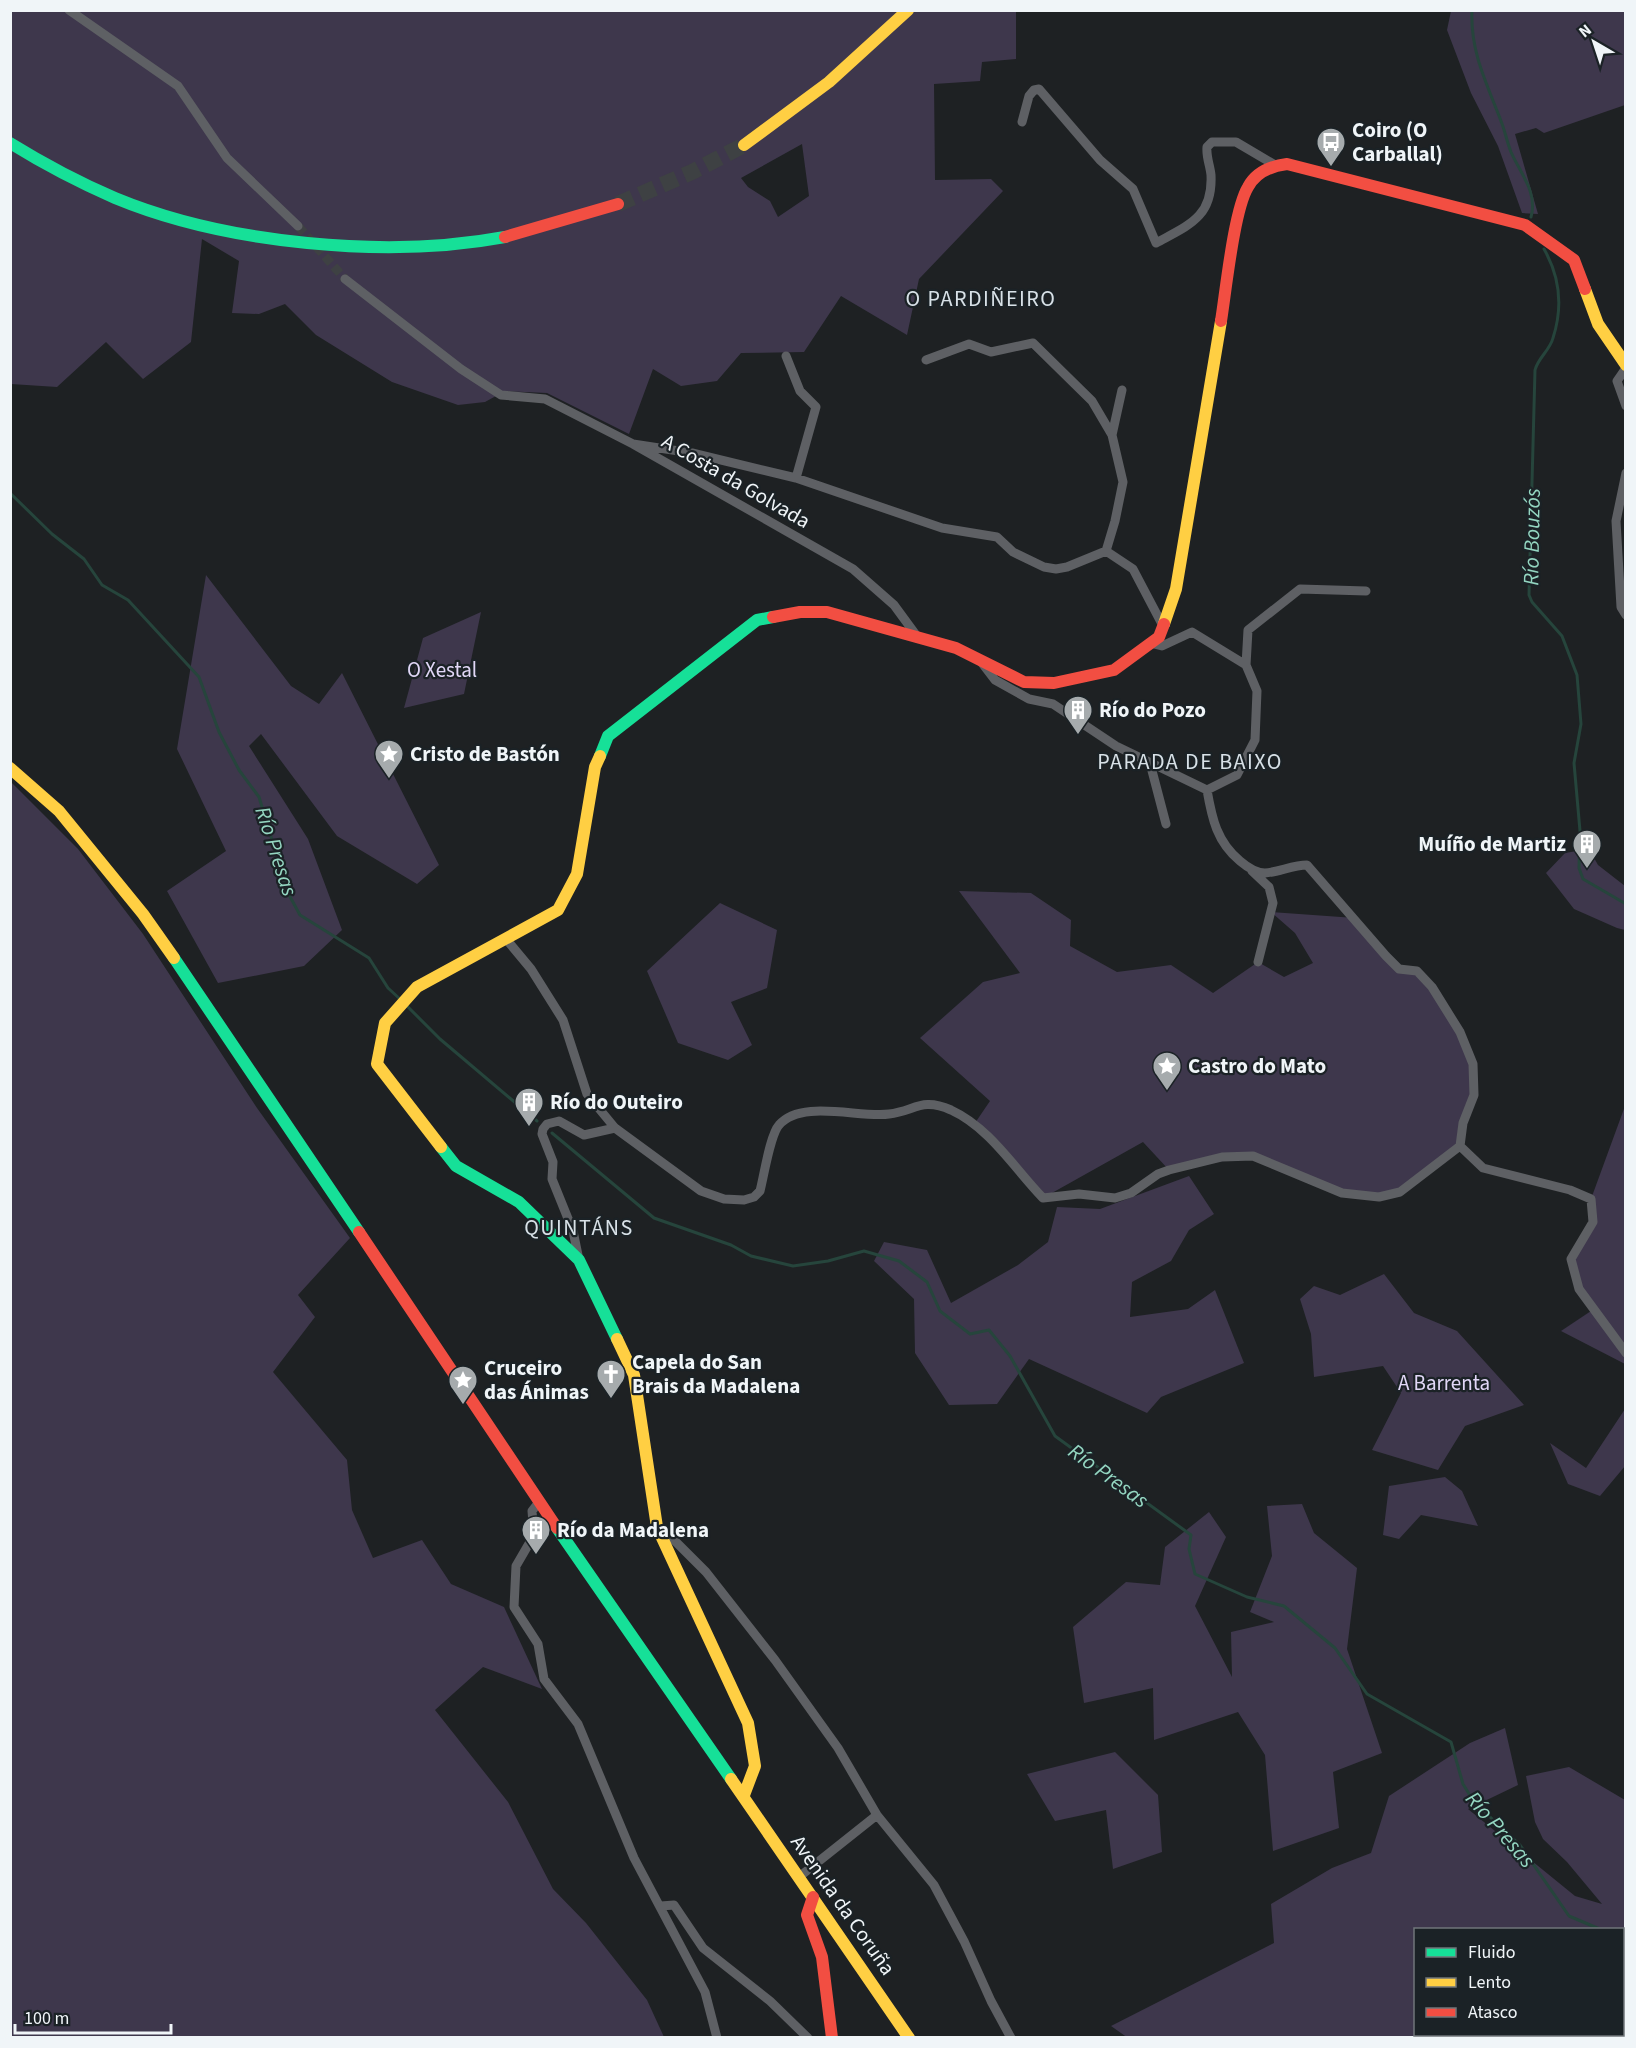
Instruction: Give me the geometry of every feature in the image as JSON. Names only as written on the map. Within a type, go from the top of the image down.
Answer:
[{"type":"main road","points":[[744,145],[786,117],[864,54],[908,10]]},
{"type":"main road","points":[[10,143],[81,183],[153,211],[237,233],[297,243],[353,248],[423,247],[492,240],[560,223],[618,204]]},
{"type":"main road","points":[[744,1795],[755,1766],[748,1723],[657,1527],[634,1375],[579,1260],[519,1202],[456,1166],[377,1064],[385,1023],[417,987],[558,910],[577,874],[595,767],[608,736],[757,620],[800,612],[827,612],[956,648],[1024,682],[1054,683],[1114,670],[1159,637],[1176,589],[1241,203],[1249,183],[1257,175],[1275,165],[1287,164],[1525,225],[1574,260],[1598,324],[1626,366]]},
{"type":"main road","name":"Avenida da Coruña","points":[[10,768],[59,811],[143,914],[255,1076],[539,1502],[744,1795],[799,1877],[811,1902],[909,2037]]},
{"type":"main road","points":[[811,1902],[809,1926],[822,1957],[827,1982],[832,2037]]},
{"type":"main road","points":[[815,1940],[824,1920]]},
{"type":"street","points":[[69,10],[178,86],[227,158],[298,226]]},
{"type":"street","points":[[1022,122],[1029,96],[1039,89],[1100,159],[1133,189],[1156,243],[1191,223],[1206,210],[1211,185],[1207,147],[1212,142],[1236,142],[1275,165]]},
{"type":"street","name":"A Costa da Golvada","points":[[345,279],[461,369],[501,395],[545,399],[633,444],[854,569],[894,605],[916,635]]},
{"type":"street","points":[[926,360],[969,344],[991,351],[1033,343],[1092,401],[1112,435],[1123,482],[1106,551]]},
{"type":"street","points":[[786,356],[800,390],[816,407],[796,478]]},
{"type":"street","points":[[1626,366],[1617,381],[1626,406]]},
{"type":"street","points":[[1112,435],[1122,390]]},
{"type":"street","points":[[633,444],[692,453],[796,478],[942,528],[997,537],[1013,552],[1044,567],[1056,569],[1067,567],[1106,551]]},
{"type":"street","points":[[1626,473],[1616,521],[1621,607],[1626,615]]},
{"type":"street","points":[[1106,551],[1133,569],[1162,626]]},
{"type":"street","points":[[1207,790],[1237,776],[1255,741],[1257,691],[1246,665],[1248,630],[1300,589],[1366,591]]},
{"type":"street","points":[[1150,643],[1162,646],[1192,632],[1246,665]]},
{"type":"street","points":[[982,662],[995,680],[1029,699],[1053,704],[1116,746],[1207,790]]},
{"type":"street","points":[[1150,763],[1166,824]]},
{"type":"street","points":[[1207,790],[1217,834],[1229,852],[1269,887],[1273,903],[1258,963]]},
{"type":"street","points":[[506,939],[531,969],[563,1020],[587,1094],[615,1128],[701,1191],[724,1199],[744,1200],[754,1197],[760,1191],[777,1126],[790,1115],[838,1110],[889,1114],[925,1103],[951,1110],[978,1129],[1020,1169],[1043,1198],[1078,1194],[1115,1197],[1131,1193],[1158,1174],[1169,1170],[1222,1157],[1253,1156],[1342,1193],[1379,1197],[1400,1192],[1460,1146],[1463,1123],[1474,1095],[1473,1064],[1460,1032],[1432,987],[1417,971],[1399,969],[1307,865],[1265,873],[1250,870]]},
{"type":"street","points":[[579,1260],[573,1231],[552,1179],[553,1162],[542,1134],[543,1129],[547,1124],[559,1121],[584,1135],[615,1128]]},
{"type":"street","points":[[1460,1146],[1483,1168],[1570,1190],[1591,1199],[1593,1222],[1571,1259],[1580,1289],[1626,1353]]},
{"type":"street","points":[[539,1502],[532,1511],[534,1535],[516,1566],[514,1607],[538,1644],[544,1678],[578,1724],[634,1858],[705,1992],[717,2037]]},
{"type":"street","points":[[657,1527],[672,1538],[706,1572],[775,1660],[837,1748],[877,1815],[934,1885],[1011,2037]]},
{"type":"street","points":[[799,1877],[877,1815]]},
{"type":"street","points":[[661,1906],[674,1905],[703,1948],[770,2001],[808,2037]]},
{"type":"green space","points":[[10,11],[1016,11],[1016,59],[982,62],[980,81],[934,84],[935,180],[991,179],[1003,191],[919,279],[907,335],[841,296],[804,352],[741,353],[717,381],[681,386],[653,369],[629,434],[547,393],[505,391],[485,402],[458,405],[392,382],[316,335],[285,304],[259,314],[232,313],[239,261],[202,239],[191,342],[143,379],[106,342],[57,387],[11,384]],"holes":[[[802,144],[809,196],[778,217],[770,201],[748,187],[741,178]]]},
{"type":"green space","points":[[1451,11],[1625,11],[1625,105],[1544,133],[1536,128],[1515,134],[1538,214],[1522,213],[1498,146],[1471,93],[1447,30]]},
{"type":"green space","points":[[206,575],[291,686],[319,704],[342,673],[439,865],[417,884],[337,836],[261,734],[249,746],[308,839],[342,930],[304,966],[218,983],[167,891],[226,851],[177,749]]},
{"type":"green space","name":"O Xestal","points":[[481,612],[464,694],[404,708],[423,638]]},
{"type":"green space","points":[[10,781],[78,849],[143,934],[257,1108],[350,1238],[298,1295],[315,1317],[273,1372],[347,1460],[352,1510],[373,1558],[422,1540],[451,1584],[504,1607],[542,1689],[483,1667],[435,1710],[508,1802],[553,1889],[586,1923],[647,2000],[664,2037],[11,2037]]},
{"type":"green space","points":[[1589,849],[1598,865],[1625,886],[1625,930],[1574,909],[1546,873],[1565,853]]},
{"type":"green space","points":[[959,891],[1031,893],[1071,920],[1070,946],[1117,972],[1171,965],[1213,993],[1258,962],[1284,977],[1313,963],[1295,933],[1271,912],[1355,918],[1399,969],[1417,971],[1432,987],[1473,1064],[1474,1095],[1460,1146],[1400,1192],[1360,1197],[1253,1156],[1169,1170],[1143,1142],[1043,1198],[973,1126],[990,1101],[920,1038],[983,982],[1020,973]]},
{"type":"green space","points":[[720,903],[777,930],[767,988],[731,1002],[752,1045],[728,1060],[678,1043],[647,971]]},
{"type":"green space","points":[[1625,1106],[1625,1364],[1561,1331],[1594,1309],[1579,1289],[1571,1259],[1593,1222],[1591,1199]]},
{"type":"green space","points":[[1189,1176],[1214,1214],[1189,1230],[1171,1261],[1132,1282],[1130,1317],[1188,1309],[1215,1290],[1244,1363],[1161,1397],[1147,1413],[1029,1359],[997,1404],[949,1405],[915,1353],[914,1299],[874,1261],[884,1242],[927,1250],[951,1303],[1018,1265],[1048,1242],[1057,1207],[1100,1209]]},
{"type":"green space","name":"A Barrenta","points":[[1384,1274],[1414,1313],[1457,1331],[1524,1405],[1465,1426],[1438,1470],[1372,1450],[1401,1393],[1383,1366],[1314,1377],[1311,1334],[1300,1299],[1314,1286],[1340,1295]]},
{"type":"green space","points":[[1625,1409],[1625,1466],[1600,1496],[1568,1484],[1550,1443],[1586,1468]]},
{"type":"green space","points":[[1445,1477],[1462,1491],[1478,1526],[1421,1515],[1399,1539],[1383,1535],[1389,1486]]},
{"type":"green space","points":[[1302,1504],[1314,1533],[1357,1568],[1347,1649],[1382,1753],[1333,1772],[1339,1828],[1273,1851],[1265,1755],[1238,1712],[1154,1740],[1153,1688],[1084,1703],[1073,1627],[1126,1582],[1160,1585],[1165,1547],[1209,1512],[1226,1537],[1195,1606],[1232,1677],[1231,1632],[1274,1622],[1250,1612],[1272,1556],[1267,1506]]},
{"type":"green space","points":[[1505,1728],[1518,1785],[1468,1809],[1575,1896],[1602,1904],[1567,1862],[1543,1839],[1535,1822],[1526,1776],[1569,1767],[1625,1800],[1625,2037],[1128,2038],[1111,2026],[1274,1943],[1271,1904],[1332,1868],[1371,1853],[1389,1796],[1470,1743]]},
{"type":"green space","points":[[1115,1752],[1158,1795],[1162,1852],[1113,1869],[1106,1810],[1055,1821],[1027,1774]]},
{"type":"waterway","name":"Río Bouzós","points":[[1472,10],[1477,54],[1511,152],[1530,191],[1533,208],[1531,217]]},
{"type":"waterway","name":"Río Bouzós","points":[[1544,249],[1554,270],[1559,304],[1551,342],[1535,370],[1529,595],[1532,602],[1562,636],[1577,675],[1581,724],[1574,763],[1580,831],[1579,868],[1583,879],[1626,904]]},
{"type":"waterway","name":"Río Presas","points":[[10,493],[52,534],[84,559],[102,585],[128,600],[199,677],[219,732],[239,770],[259,797],[288,893],[300,915],[369,958],[388,988],[401,1000]]},
{"type":"waterway","name":"Río Presas","points":[[406,1005],[440,1039],[537,1121]]},
{"type":"waterway","name":"Río Presas","points":[[552,1133],[654,1218],[731,1245],[751,1256],[793,1266],[828,1261],[864,1251],[899,1261],[927,1282],[940,1311],[970,1334],[989,1330],[1010,1356],[1055,1436],[1191,1535],[1189,1549],[1195,1574],[1247,1597],[1284,1606],[1335,1648],[1367,1694],[1451,1742],[1463,1784],[1474,1802],[1520,1845],[1569,1916],[1597,1928]]},
{"type":"waterway","name":"Río Presas","points":[[1624,1984],[1626,1990]]},
{"type":"tunnel","points":[[618,204],[692,172],[744,145]]},
{"type":"tunnel","points":[[298,226],[345,279]]},
{"type":"traffic: fast","points":[[10,143],[61,172],[115,198],[159,214],[206,227],[307,243],[359,246],[410,247],[459,244],[505,237]]},
{"type":"traffic: fast","points":[[600,756],[608,736],[757,620],[773,617]]},
{"type":"traffic: fast","points":[[174,958],[359,1232]]},
{"type":"traffic: fast","points":[[441,1147],[456,1166],[519,1202],[579,1260],[617,1339]]},
{"type":"traffic: fast","points":[[557,1528],[731,1779]]},
{"type":"traffic: slow","points":[[744,145],[829,82],[908,10]]},
{"type":"traffic: slow","points":[[1585,289],[1598,324],[1626,365]]},
{"type":"traffic: slow","points":[[1164,624],[1176,589],[1221,321]]},
{"type":"traffic: slow","points":[[441,1147],[377,1064],[385,1023],[417,987],[558,910],[577,874],[595,767],[600,756]]},
{"type":"traffic: slow","points":[[10,768],[59,811],[143,914],[174,958]]},
{"type":"traffic: slow","points":[[617,1339],[634,1375],[657,1527],[748,1723],[755,1766],[744,1795]]},
{"type":"traffic: slow","points":[[731,1779],[909,2038]]},
{"type":"traffic: jam","points":[[1221,321],[1235,231],[1243,198],[1251,182],[1260,174],[1275,166],[1287,164],[1525,225],[1574,260],[1585,289]]},
{"type":"traffic: jam","points":[[505,237],[618,204]]},
{"type":"traffic: jam","points":[[773,617],[800,612],[827,612],[956,648],[1024,682],[1054,683],[1114,670],[1159,637],[1164,624]]},
{"type":"traffic: jam","points":[[359,1232],[557,1528]]},
{"type":"traffic: jam","points":[[813,1897],[807,1915],[822,1957],[832,2038]]},
{"type":"place","name":"Coiro (O Carballal)","points":[[1331,168]]},
{"type":"place","name":"Río do Pozo","points":[[1078,736]]},
{"type":"place","name":"Cristo de Bastón","points":[[389,780]]},
{"type":"place","name":"Muíño de Martiz","points":[[1587,870]]},
{"type":"place","name":"Castro do Mato","points":[[1167,1092]]},
{"type":"place","name":"Río do Outeiro","points":[[529,1128]]},
{"type":"place","name":"Capela do San Brais da Madalena","points":[[611,1400]]},
{"type":"place","name":"Cruceiro das Ánimas","points":[[463,1406]]},
{"type":"place","name":"Río da Madalena","points":[[536,1556]]},
{"type":"district","name":"O PARDIÑEIRO","points":[[981,298]]},
{"type":"district","name":"PARADA DE BAIXO","points":[[1190,761]]},
{"type":"district","name":"QUINTÁNS","points":[[579,1227]]}]
